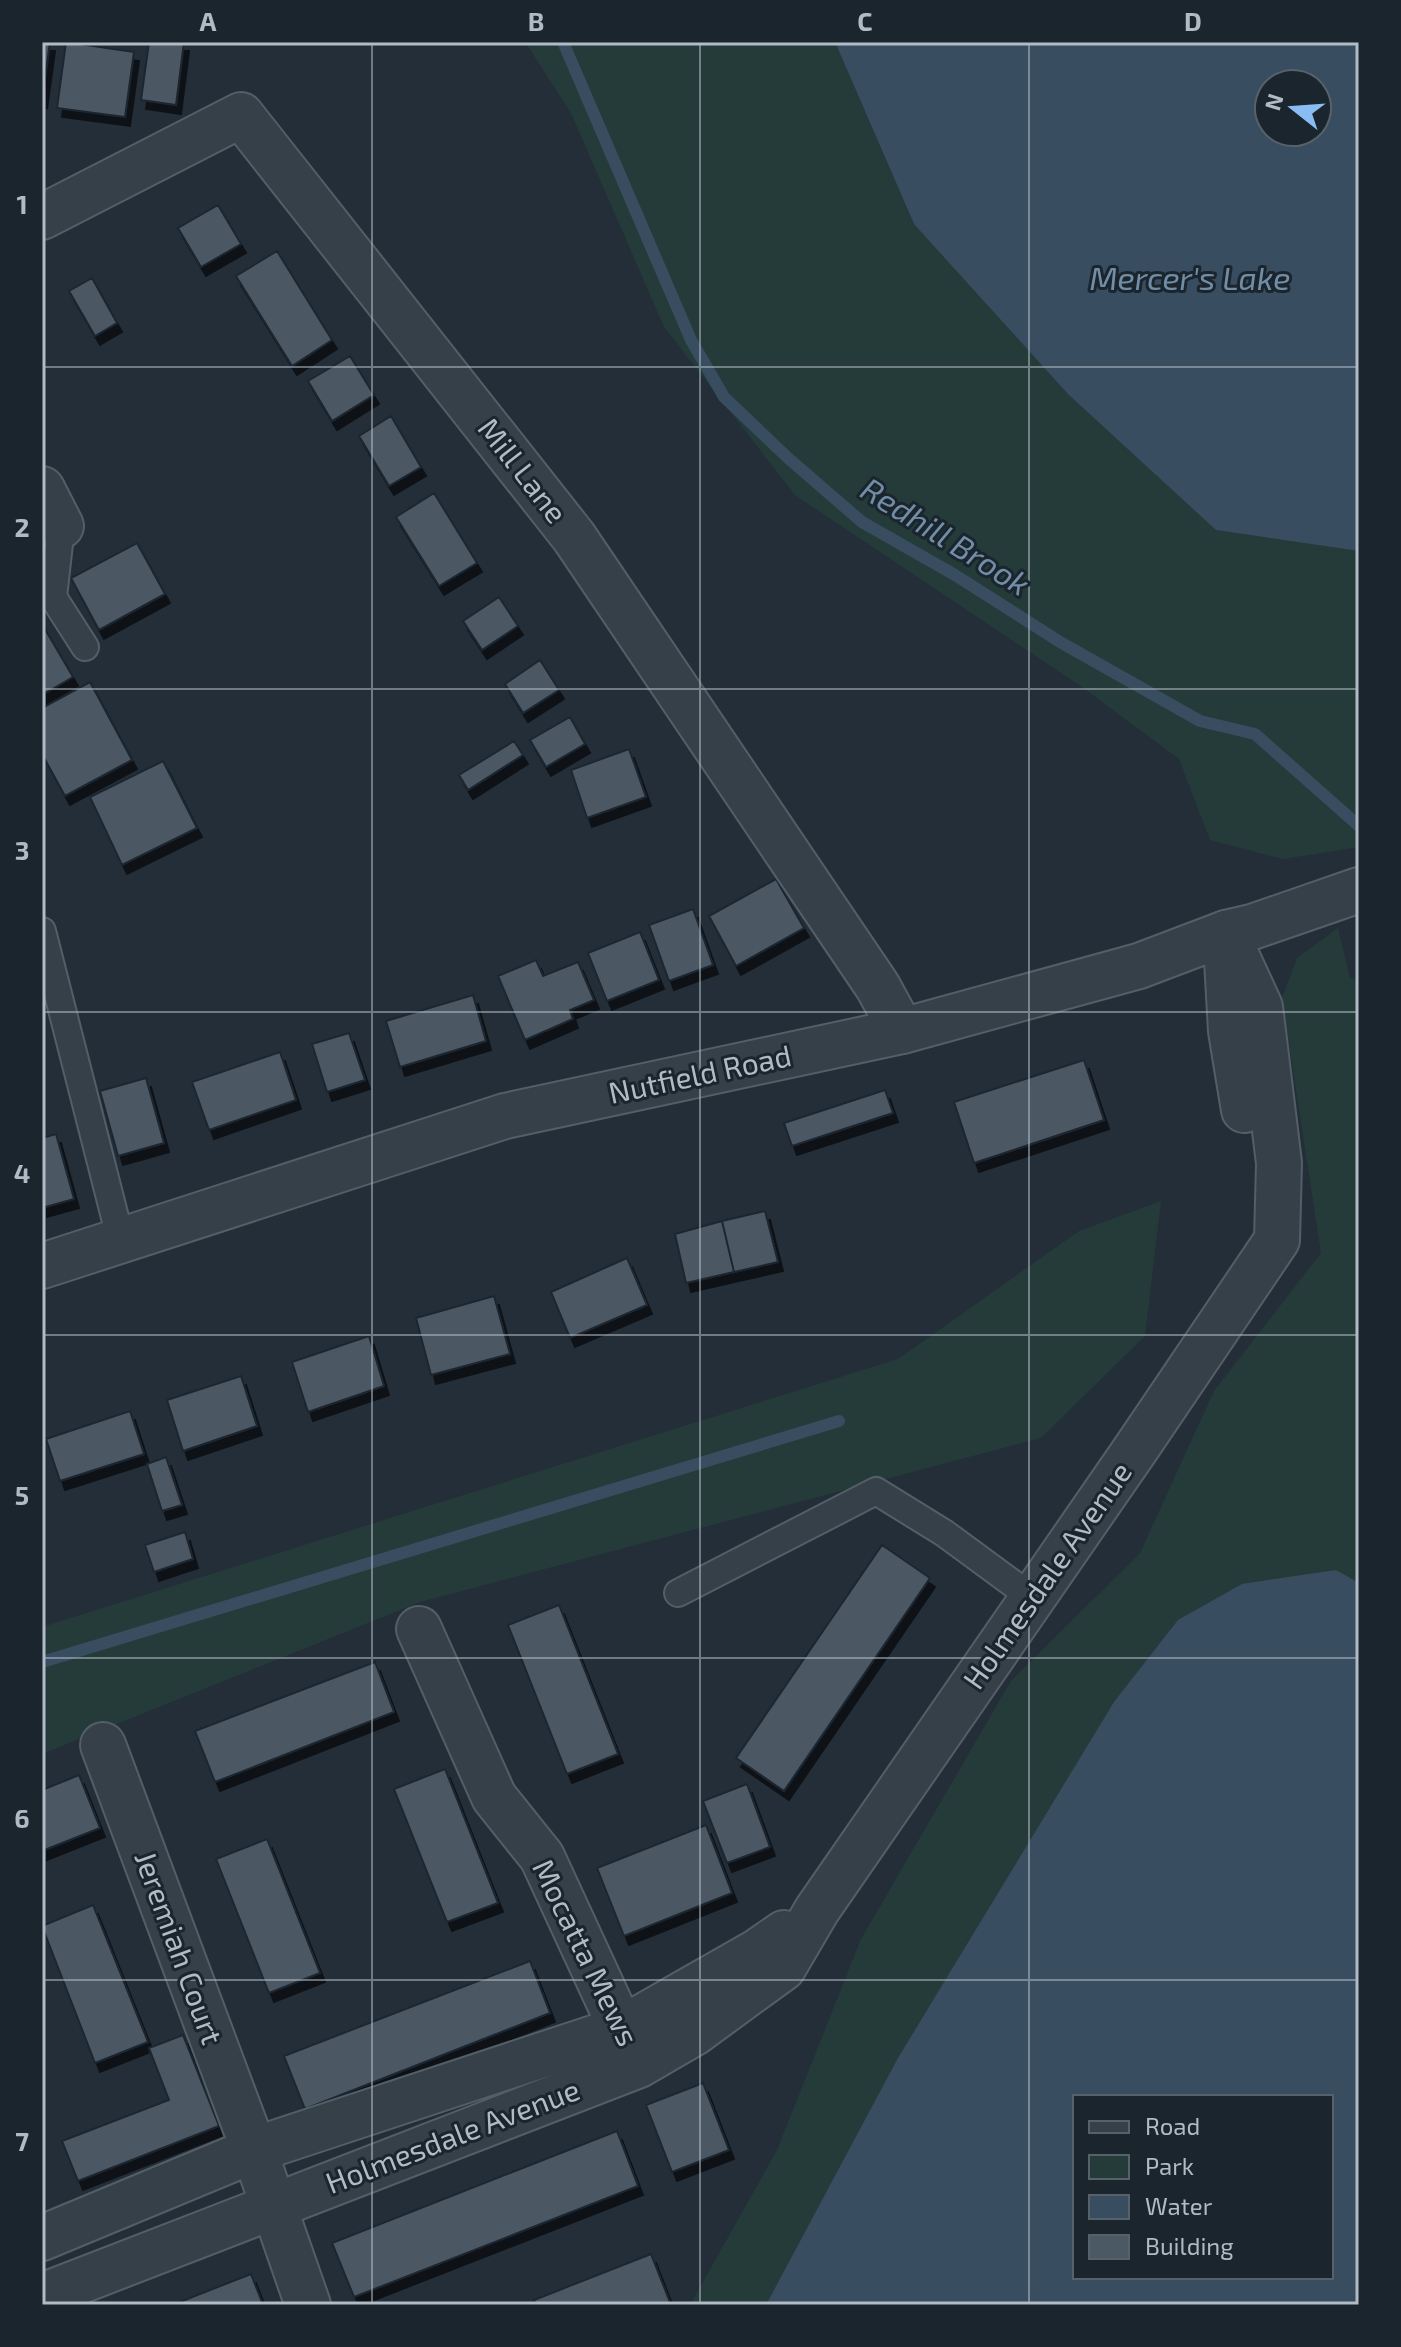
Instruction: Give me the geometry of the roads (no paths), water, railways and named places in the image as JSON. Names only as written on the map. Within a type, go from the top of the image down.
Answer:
[{"type":"street","name":"Mill Lane","points":[[42,217],[241,115],[574,537],[878,987],[902,1031]]},
{"type":"street","name":"Nutfield Road","points":[[42,1266],[505,1116],[902,1031],[1139,966],[1226,933],[1359,890]]},
{"type":"street","name":"Holmesdale Avenue","points":[[42,2296],[273,2206],[630,2047],[817,1910],[1277,1240],[1279,1163],[1260,1007],[1226,933]]},
{"type":"street","name":"Mocatta Mews","points":[[419,1629],[494,1797],[542,1857],[630,2047]]},
{"type":"street","name":"Jeremiah Court","points":[[103,1745],[254,2150],[308,2305]]},
{"type":"street","name":"Holmesdale Avenue","points":[[42,2238],[254,2150],[630,2047]]},
{"type":"lane","points":[[52,507],[53,597],[85,647]]},
{"type":"lane","points":[[42,931],[121,1241]]},
{"type":"lane","points":[[678,1593],[876,1491],[944,1533],[1031,1597]]},
{"type":"water","name":"Mercer's Lake","points":[[835,42],[1359,42],[1359,551],[1216,530],[1068,394],[914,224]]},
{"type":"water","points":[[1336,1570],[1359,1583],[1359,2305],[766,2305],[898,2058],[1114,1702],[1178,1620],[1242,1584]]},
{"type":"waterway","name":"Redhill Brook","points":[[563,42],[691,340],[724,397],[862,522],[955,575],[1060,642],[1200,721],[1255,734],[1359,826]]},
{"type":"waterway","points":[[42,1662],[839,1421]]}]
